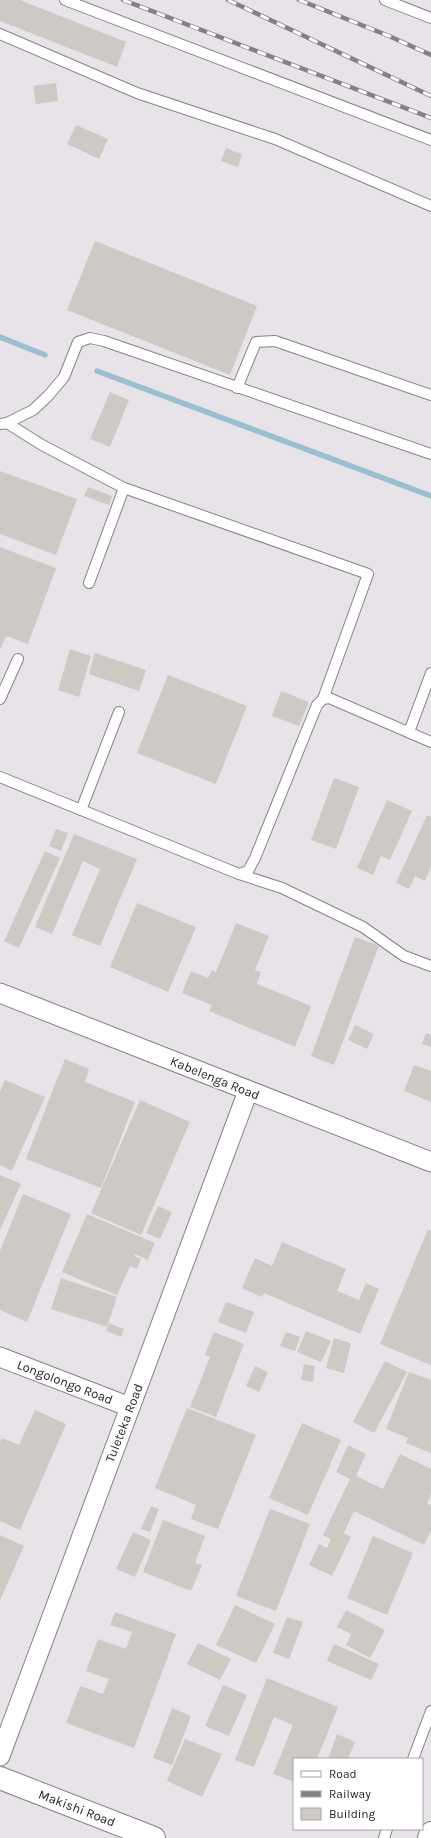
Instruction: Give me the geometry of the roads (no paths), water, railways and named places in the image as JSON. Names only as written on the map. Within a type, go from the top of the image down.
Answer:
[{"type":"main road","name":"Makishi Road","points":[[0,1778],[154,1838]]},
{"type":"main road","points":[[429,1838],[431,1833]]},
{"type":"street","name":"Kabelenga Road","points":[[0,993],[431,1162]]},
{"type":"street","name":"Tuleteka Road","points":[[0,1756],[248,1091]]},
{"type":"street","name":"Longolongo Road","points":[[0,1357],[130,1407]]},
{"type":"lane","points":[[65,0],[431,140]]},
{"type":"lane","points":[[385,0],[431,18]]},
{"type":"lane","points":[[0,34],[137,93],[276,139],[431,206]]},
{"type":"lane","points":[[4,423],[33,410],[48,396],[64,377],[78,342],[90,338],[104,341],[431,454]]},
{"type":"lane","points":[[237,388],[256,342],[275,341],[431,395]]},
{"type":"lane","points":[[4,423],[42,445],[124,488],[368,574],[323,699]]},
{"type":"lane","points":[[89,583],[124,488]]},
{"type":"lane","points":[[0,698],[18,659]]},
{"type":"lane","points":[[409,732],[431,673]]},
{"type":"lane","points":[[239,874],[248,871],[255,858],[317,704],[323,699],[329,698],[431,742]]},
{"type":"lane","points":[[81,810],[119,712]]},
{"type":"lane","points":[[0,777],[239,874],[288,891],[362,927],[404,956],[431,966]]},
{"type":"lane","points":[[413,1758],[431,1711]]},
{"type":"waterway","points":[[0,337],[45,355]]},
{"type":"waterway","points":[[97,371],[431,496]]},
{"type":"railway","points":[[123,0],[431,118]]},
{"type":"railway","points":[[228,0],[431,96]]},
{"type":"railway","points":[[299,0],[389,36],[431,55]]}]
